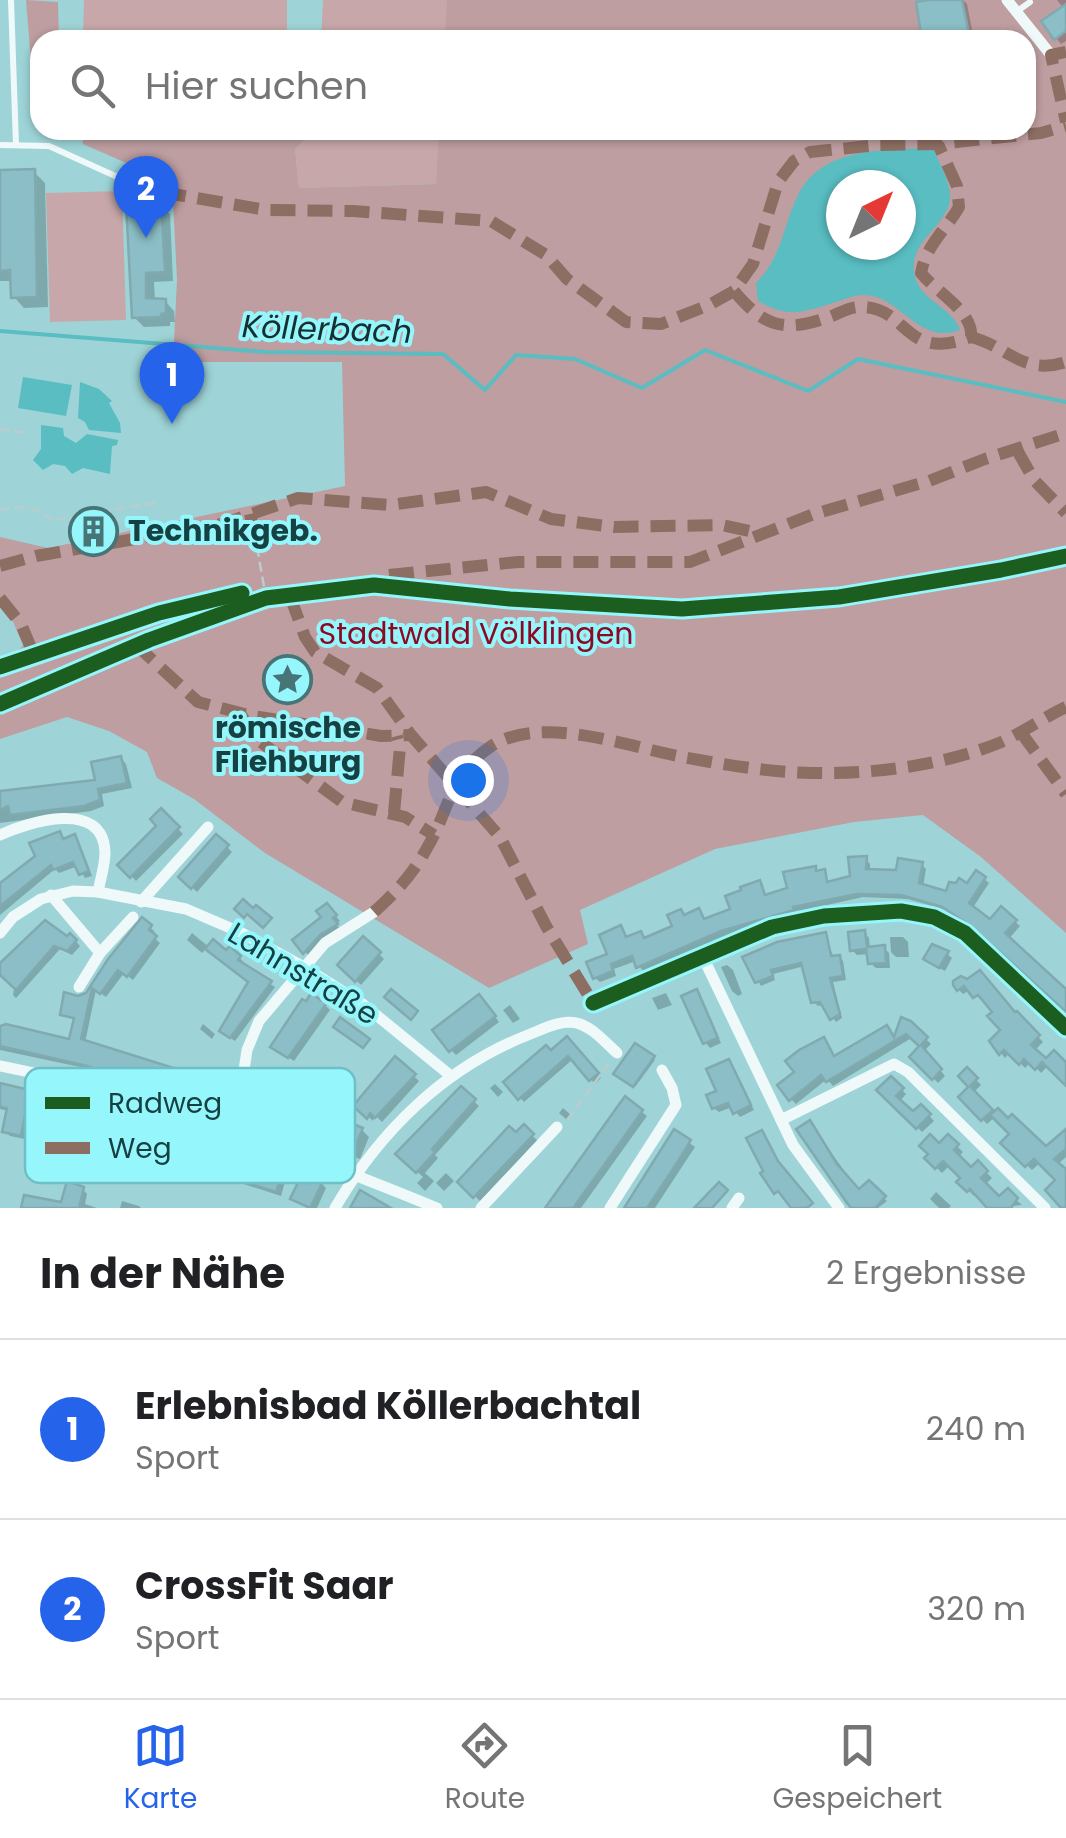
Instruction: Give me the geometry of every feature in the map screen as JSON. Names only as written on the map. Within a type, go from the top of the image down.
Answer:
[{"type":"street","points":[[1007,0],[1031,30]]},
{"type":"street","points":[[1036,37],[1051,55]]},
{"type":"street","points":[[0,834],[30,821],[59,818],[77,820],[94,828],[105,852],[98,892]]},
{"type":"street","points":[[141,902],[208,827]]},
{"type":"street","name":"Lahnstraße","points":[[0,933],[12,918],[52,895],[98,892],[186,909],[242,932],[304,967],[364,1005],[450,1076]]},
{"type":"street","points":[[52,895],[100,954]]},
{"type":"street","points":[[593,1003],[702,954],[772,928],[824,916],[901,911],[934,917],[965,933],[1066,1028]]},
{"type":"street","points":[[244,1068],[246,1050],[259,1021],[304,967],[326,942],[374,912]]},
{"type":"street","points":[[79,987],[100,954],[133,917]]},
{"type":"street","points":[[702,954],[781,1120],[820,1185],[839,1208]]},
{"type":"street","points":[[355,1173],[405,1115],[450,1076],[479,1058],[564,1023],[580,1024],[617,1052]]},
{"type":"street","points":[[781,1120],[894,1064],[908,1072],[1045,1208]]},
{"type":"street","points":[[0,1066],[25,1072]]},
{"type":"street","points":[[610,1208],[676,1105],[662,1070]]},
{"type":"street","points":[[480,1208],[557,1127]]},
{"type":"street","points":[[355,1174],[437,1208]]},
{"type":"street","points":[[335,1208],[349,1183]]},
{"type":"lane","points":[[11,0],[16,145]]},
{"type":"lane","points":[[1016,12],[1030,2]]},
{"type":"lane","points":[[0,146],[49,146],[135,185],[162,192]]},
{"type":"path","points":[[0,429],[27,433]]},
{"type":"path","points":[[0,510],[13,506],[40,510],[53,520],[159,502]]},
{"type":"path","points":[[258,547],[266,598]]},
{"type":"path","points":[[557,1127],[566,1122],[617,1052]]},
{"type":"shaded area","points":[[84,0],[287,0],[287,30],[83,30]]},
{"type":"shaded area","points":[[323,0],[449,0],[447,30],[322,30]]},
{"type":"shaded area","points":[[304,140],[439,140],[436,184],[299,188],[295,149]]},
{"type":"shaded area","points":[[122,191],[126,320],[50,322],[46,193]]},
{"type":"green space","points":[[26,0],[58,2],[59,30],[30,30],[30,50]]},
{"type":"green space","name":"Stadtwald Völklingen","points":[[447,0],[1066,0],[1066,933],[981,857],[923,815],[854,822],[715,849],[580,910],[588,944],[489,988],[265,853],[194,799],[157,778],[147,752],[109,731],[67,717],[0,739],[0,676],[23,645],[5,603],[0,604],[0,537],[48,548],[345,486],[342,362],[173,362],[177,279],[172,183],[83,144],[83,140],[304,140],[295,149],[299,188],[436,184],[438,140],[1036,140],[1036,30],[446,30]]},
{"type":"water","points":[[933,148],[947,180],[947,210],[916,254],[916,170],[826,170],[826,260],[915,260],[918,285],[960,330],[932,331],[876,297],[856,296],[798,312],[758,301],[756,283],[772,261],[793,205],[810,178],[840,159],[877,151]]},
{"type":"water","points":[[23,377],[72,385],[66,416],[18,408]]},
{"type":"water","points":[[80,382],[99,389],[112,401],[109,403],[121,433],[89,430],[78,418]]},
{"type":"water","points":[[41,425],[63,428],[64,436],[76,443],[87,434],[118,440],[112,446],[110,474],[83,468],[72,474],[65,466],[53,464],[43,470],[33,460],[41,449]]},
{"type":"building","points":[[962,0],[968,30],[920,30],[916,2]]},
{"type":"building","points":[[1066,4],[1066,31],[1054,40],[1041,21]]},
{"type":"building","points":[[35,169],[37,297],[11,298],[10,270],[0,271],[0,170]]},
{"type":"building","points":[[131,193],[161,202],[165,272],[146,273],[146,298],[166,299],[166,313],[161,317],[132,318],[126,203],[131,203]]},
{"type":"building","name":"Technikgeb.","points":[[112,519],[115,537],[74,544],[71,526]]},
{"type":"building","points":[[121,756],[127,783],[98,789],[100,800],[84,806],[10,815],[8,806],[0,810],[0,791],[95,780],[91,762]]},
{"type":"building","points":[[161,808],[180,827],[130,878],[117,865],[156,826],[150,819]]},
{"type":"building","points":[[60,831],[63,839],[75,834],[89,871],[79,875],[73,862],[53,870],[51,865],[0,906],[0,883],[35,856],[29,843]]},
{"type":"building","points":[[216,834],[229,845],[191,889],[178,877]]},
{"type":"building","points":[[867,856],[866,869],[896,870],[898,858],[923,862],[919,883],[946,891],[949,882],[956,883],[959,878],[967,883],[976,870],[986,877],[969,903],[990,919],[1001,906],[1017,920],[1005,933],[1066,989],[1066,1012],[971,926],[942,907],[901,895],[857,894],[793,907],[794,910],[721,931],[636,968],[632,956],[611,964],[613,971],[593,979],[586,962],[607,954],[599,935],[621,925],[626,937],[641,931],[644,938],[672,926],[667,915],[681,909],[684,915],[699,908],[704,919],[730,909],[725,896],[741,890],[740,887],[760,880],[765,895],[787,888],[783,872],[816,866],[816,871],[825,869],[827,882],[850,876],[848,857]]},
{"type":"building","points":[[243,899],[272,918],[263,928],[234,909]]},
{"type":"building","points":[[327,903],[337,915],[333,918],[338,924],[320,935],[303,954],[292,940],[321,917],[316,911]]},
{"type":"building","points":[[142,917],[152,925],[149,930],[157,936],[127,977],[118,970],[100,994],[92,988],[81,1039],[174,1068],[94,1068],[0,1046],[0,1026],[6,1024],[69,1039],[74,1018],[60,1015],[64,992],[78,996],[86,993]]},
{"type":"building","points":[[45,920],[77,940],[67,951],[54,946],[16,990],[0,975],[0,963]]},
{"type":"building","points":[[865,930],[867,947],[885,945],[886,963],[868,964],[866,949],[850,951],[848,932]]},
{"type":"building","points":[[826,932],[831,956],[840,955],[843,976],[830,978],[840,1014],[830,1020],[820,1002],[811,1003],[801,963],[771,970],[773,976],[755,983],[742,957],[777,942]]},
{"type":"building","points":[[363,936],[381,952],[355,982],[337,965]]},
{"type":"building","points":[[213,939],[226,950],[230,946],[241,956],[238,960],[272,981],[230,1038],[219,1031],[248,982],[205,949]]},
{"type":"building","points":[[932,944],[949,951],[939,968],[923,959]]},
{"type":"building","points":[[980,970],[1040,1035],[1031,1045],[1046,1058],[1054,1050],[1066,1062],[1066,1086],[1042,1062],[1035,1070],[1024,1059],[1019,1065],[1004,1050],[999,1055],[989,1041],[1000,1030],[987,1016],[992,1012],[978,995],[973,998],[964,986],[957,991],[953,985],[961,976],[967,979]]},
{"type":"building","points":[[391,989],[418,1011],[411,1020],[384,997]]},
{"type":"building","points":[[697,989],[718,1038],[703,1044],[681,996]]},
{"type":"building","points":[[311,993],[326,1004],[288,1058],[270,1047],[302,999],[306,1001]]},
{"type":"building","points":[[479,994],[496,1016],[449,1052],[432,1030]]},
{"type":"building","points":[[340,1017],[370,1039],[363,1048],[333,1027]]},
{"type":"building","points":[[901,1017],[928,1037],[921,1045],[942,1069],[932,1080],[909,1057],[919,1046],[906,1034],[826,1082],[821,1075],[789,1101],[777,1085],[794,1072],[785,1061],[799,1050],[824,1037],[834,1056],[887,1025],[894,1037]]},
{"type":"building","points":[[567,1036],[599,1073],[589,1081],[568,1056],[518,1100],[503,1082],[546,1045],[551,1050]]},
{"type":"building","points":[[635,1043],[655,1056],[633,1087],[613,1074]]},
{"type":"building","points":[[395,1056],[416,1074],[375,1118],[370,1113],[367,1119],[355,1104]]},
{"type":"building","points":[[729,1059],[751,1105],[733,1114],[728,1103],[712,1109],[706,1095],[716,1091],[706,1069]]},
{"type":"building","points":[[967,1067],[978,1078],[970,1086],[993,1110],[981,1121],[958,1097],[968,1087],[958,1076]]},
{"type":"building","points":[[891,1076],[904,1088],[896,1096],[913,1111],[921,1104],[931,1114],[916,1129],[876,1090]]},
{"type":"building","points":[[0,1083],[25,1089],[21,1136],[2,1132],[7,1108],[0,1107]]},
{"type":"building","points":[[461,1086],[476,1099],[416,1173],[395,1154]]},
{"type":"building","points":[[625,1096],[643,1110],[599,1172],[573,1208],[545,1208]]},
{"type":"building","points":[[998,1108],[1008,1118],[1012,1114],[1046,1146],[1066,1129],[1066,1149],[1054,1159],[1066,1169],[1066,1208],[1061,1208],[1045,1190],[1055,1180],[1034,1159],[1025,1167],[1000,1143],[1009,1134],[990,1115]]},
{"type":"building","points":[[810,1120],[837,1164],[859,1189],[869,1180],[886,1196],[875,1208],[851,1208],[847,1203],[796,1129]]},
{"type":"building","points":[[524,1124],[534,1134],[473,1198],[457,1182],[509,1126],[516,1132]]},
{"type":"building","points":[[355,1125],[363,1128],[355,1146]]},
{"type":"building","points":[[674,1129],[691,1140],[675,1166],[647,1208],[624,1208]]},
{"type":"building","points":[[762,1130],[778,1161],[813,1203],[807,1208],[791,1208],[778,1191],[774,1194],[760,1173],[763,1171],[746,1138]]},
{"type":"building","points":[[930,1134],[939,1143],[948,1134],[959,1144],[954,1150],[971,1167],[978,1160],[988,1171],[981,1178],[999,1196],[1008,1188],[1018,1198],[1011,1208],[987,1208],[970,1189],[967,1192],[956,1182],[960,1178],[943,1161],[935,1169],[919,1146]]},
{"type":"building","points":[[719,1182],[728,1190],[712,1208],[694,1208]]},
{"type":"building","points":[[66,1183],[84,1187],[79,1208],[21,1208],[24,1195],[61,1202]]},
{"type":"building","points":[[247,1183],[279,1183],[276,1192]]},
{"type":"building","points":[[298,1183],[322,1183],[310,1208],[290,1199]]},
{"type":"building","points":[[360,1190],[391,1208],[350,1208]]},
{"type":"waterway","name":"Köllerbach","points":[[0,331],[266,352],[443,354],[485,390],[516,355],[575,359],[642,388],[705,350],[808,391],[858,359],[1066,402]]},
{"type":"marked path","points":[[1066,52],[1051,55],[1066,122]]},
{"type":"marked path","points":[[1036,134],[1066,126]]},
{"type":"marked path","points":[[161,192],[266,210],[353,211],[491,221],[546,255],[567,279],[626,322],[661,324],[734,291],[753,264],[778,182],[794,161],[810,152],[975,140]]},
{"type":"marked path","points":[[734,291],[755,313],[776,324],[799,325],[859,307],[888,314],[918,338],[931,343],[971,337],[967,319],[921,273],[932,246],[959,207],[957,186],[938,144]]},
{"type":"marked path","points":[[971,337],[1027,363],[1066,362]]},
{"type":"marked path","points":[[389,575],[518,562],[690,562],[814,514],[929,481],[1066,433]]},
{"type":"marked path","points":[[1017,450],[1034,480],[1066,513]]},
{"type":"marked path","points":[[0,566],[36,556],[222,524],[298,498],[390,505],[486,492],[551,519],[614,527],[722,525],[763,534]]},
{"type":"marked path","points":[[250,514],[257,547]]},
{"type":"marked path","points":[[290,596],[305,637],[315,652],[377,688],[411,735],[500,837],[546,926],[593,1003]]},
{"type":"marked path","points":[[0,598],[21,624],[35,657]]},
{"type":"marked path","points":[[134,643],[198,702],[252,716],[381,736],[411,735]]},
{"type":"marked path","points":[[374,912],[422,857],[466,769],[490,747],[510,737],[559,733],[747,768],[859,772],[931,763],[977,751],[1066,707]]},
{"type":"marked path","points":[[240,713],[254,737],[342,802],[405,817],[434,835]]},
{"type":"marked path","points":[[1020,731],[1066,794]]},
{"type":"marked path","points":[[394,813],[400,747],[397,736]]},
{"type":"cycle path","points":[[0,704],[149,640],[266,598],[374,585],[510,599],[682,609],[839,597],[1066,556]]},
{"type":"cycle path","points":[[0,667],[159,613],[242,593]]},
{"type":"cycle path","points":[[593,1003],[772,927],[824,916],[901,911],[934,917],[965,933],[1066,1028]]},
{"type":"place","name":"CrossFit Saar","points":[[146,238]]},
{"type":"place","name":"Erlebnisbad Köllerbachtal","points":[[172,424]]},
{"type":"place","name":"Technikgeb.","points":[[93,531]]},
{"type":"place","name":"römische Fliehburg","points":[[288,679]]}]
